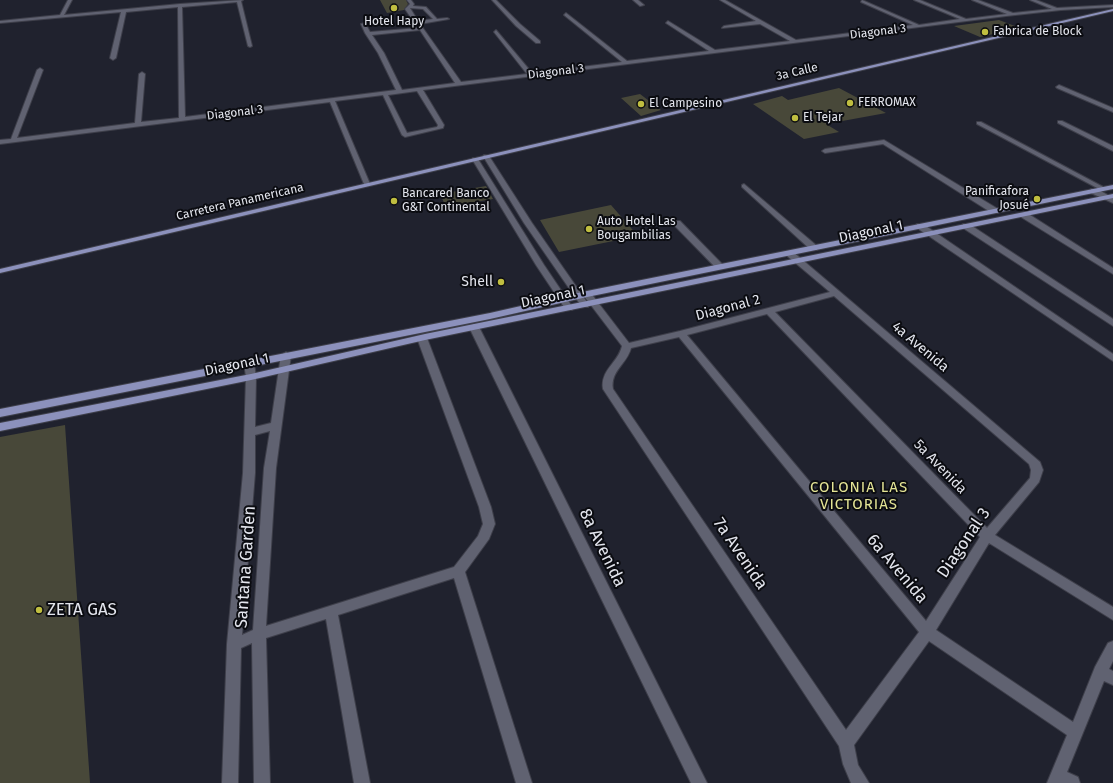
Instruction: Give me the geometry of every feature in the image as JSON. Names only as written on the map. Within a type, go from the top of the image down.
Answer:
[{"type":"main road","name":"3a Calle","points":[[486,156],[1113,10]]},
{"type":"main road","name":"Carretera Panamericana","points":[[0,271],[486,156]]},
{"type":"main road","name":"Diagonal 1","points":[[0,428],[284,370],[474,327],[566,304],[583,295],[1113,187]]},
{"type":"main road","name":"Diagonal 1","points":[[0,413],[482,317],[566,304],[589,304],[966,226],[1111,199]]},
{"type":"street","points":[[61,17],[70,0]]},
{"type":"street","points":[[0,22],[240,0],[250,46]]},
{"type":"street","points":[[409,0],[412,4],[407,10],[459,84]]},
{"type":"street","points":[[494,0],[518,25],[538,42]]},
{"type":"street","points":[[635,0],[642,5]]},
{"type":"street","points":[[722,0],[796,42]]},
{"type":"street","points":[[916,0],[967,21]]},
{"type":"street","points":[[974,0],[1014,14]]},
{"type":"street","points":[[1032,0],[1057,9]]},
{"type":"street","points":[[863,1],[920,27]]},
{"type":"street","points":[[180,6],[182,119]]},
{"type":"street","name":"Diagonal 3","points":[[0,142],[1014,14],[1057,9],[1113,6]]},
{"type":"street","points":[[408,7],[424,8],[436,20]]},
{"type":"street","points":[[113,58],[124,11]]},
{"type":"street","points":[[566,14],[626,63]]},
{"type":"street","points":[[416,23],[447,19]]},
{"type":"street","points":[[668,22],[714,52]]},
{"type":"street","points":[[724,27],[761,22]]},
{"type":"street","points":[[363,24],[367,33],[381,53],[400,92]]},
{"type":"street","points":[[369,34],[420,29]]},
{"type":"street","points":[[496,31],[531,75]]},
{"type":"street","points":[[12,141],[40,70]]},
{"type":"street","points":[[138,125],[142,74]]},
{"type":"street","points":[[1059,87],[1113,110]]},
{"type":"street","points":[[385,94],[405,135],[440,128],[441,125],[419,89]]},
{"type":"street","points":[[332,100],[367,184]]},
{"type":"street","points":[[1060,122],[1113,148]]},
{"type":"street","points":[[979,123],[1103,189]]},
{"type":"street","points":[[825,150],[884,142],[995,211]]},
{"type":"street","points":[[486,156],[528,223],[589,304],[627,346]]},
{"type":"street","points":[[475,159],[540,265],[566,304]]},
{"type":"street","points":[[744,186],[814,248]]},
{"type":"street","points":[[495,190],[506,188]]},
{"type":"street","points":[[1094,191],[1111,199]]},
{"type":"street","points":[[1024,215],[1113,272]]},
{"type":"street","points":[[677,223],[720,267]]},
{"type":"street","points":[[920,226],[1113,358]]},
{"type":"street","points":[[966,226],[1113,324]]},
{"type":"street","name":"4a Avenida","points":[[789,253],[1034,462]]},
{"type":"street","name":"Diagonal 2","points":[[627,346],[681,334],[836,293]]},
{"type":"street","name":"5a Avenida","points":[[769,311],[987,536],[1113,614]]},
{"type":"street","name":"8a Avenida","points":[[474,327],[699,783]]},
{"type":"street","name":"6a Avenida","points":[[681,334],[927,632],[1075,732]]},
{"type":"street","points":[[234,644],[259,634],[458,571],[483,539],[489,524],[486,507],[422,338]]},
{"type":"street","name":"7a Avenida","points":[[627,346],[623,358],[609,374],[606,382],[608,389],[846,743],[848,761],[861,783]]},
{"type":"street","name":"Santana Garden","points":[[262,783],[259,634],[270,468],[286,355]]},
{"type":"street","name":"Santana Garden","points":[[230,783],[234,644],[249,473],[251,377],[249,363]]},
{"type":"street","points":[[250,432],[276,426]]},
{"type":"street","name":"Diagonal 3","points":[[846,743],[927,632],[987,536],[1035,479],[1037,470],[1034,462]]},
{"type":"street","points":[[458,571],[524,783]]},
{"type":"street","points":[[330,611],[362,783]]},
{"type":"street","points":[[1062,780],[1075,732],[1106,675],[1113,647]]},
{"type":"building","name":"Hotel Hapy","points":[[380,0],[406,0],[408,4],[404,10],[387,13]]},
{"type":"building","name":"Fabrica de Block","points":[[999,20],[1020,28],[980,37],[954,26]]},
{"type":"building","points":[[839,88],[886,113],[826,124],[839,132],[804,139],[753,104],[782,96],[788,100]]},
{"type":"building","name":"El Campesino","points":[[640,94],[661,110],[641,116],[621,98]]},
{"type":"building","points":[[486,186],[493,199],[446,207],[440,194]]},
{"type":"building","name":"Auto Hotel Las Bougambilias","points":[[611,205],[638,236],[559,252],[540,220]]},
{"type":"building","name":"ZETA GAS","points":[[65,425],[90,783],[0,783],[0,437]]},
{"type":"place","name":"Hotel Hapy","points":[[394,8]]},
{"type":"place","name":"Fabrica de Block","points":[[985,32]]},
{"type":"place","name":"FERROMAX","points":[[850,103]]},
{"type":"place","name":"El Campesino","points":[[641,104]]},
{"type":"place","name":"El Tejar","points":[[795,118]]},
{"type":"place","name":"Panificafora Josué","points":[[1037,199]]},
{"type":"place","name":"Bancared Banco G&T Continental","points":[[394,201]]},
{"type":"place","name":"Auto Hotel Las Bougambilias","points":[[589,229]]},
{"type":"place","name":"Shell","points":[[501,282]]},
{"type":"place","name":"ZETA GAS","points":[[39,610]]},
{"type":"district","name":"COLONIA LAS VICTORIAS","points":[[859,496]]}]
